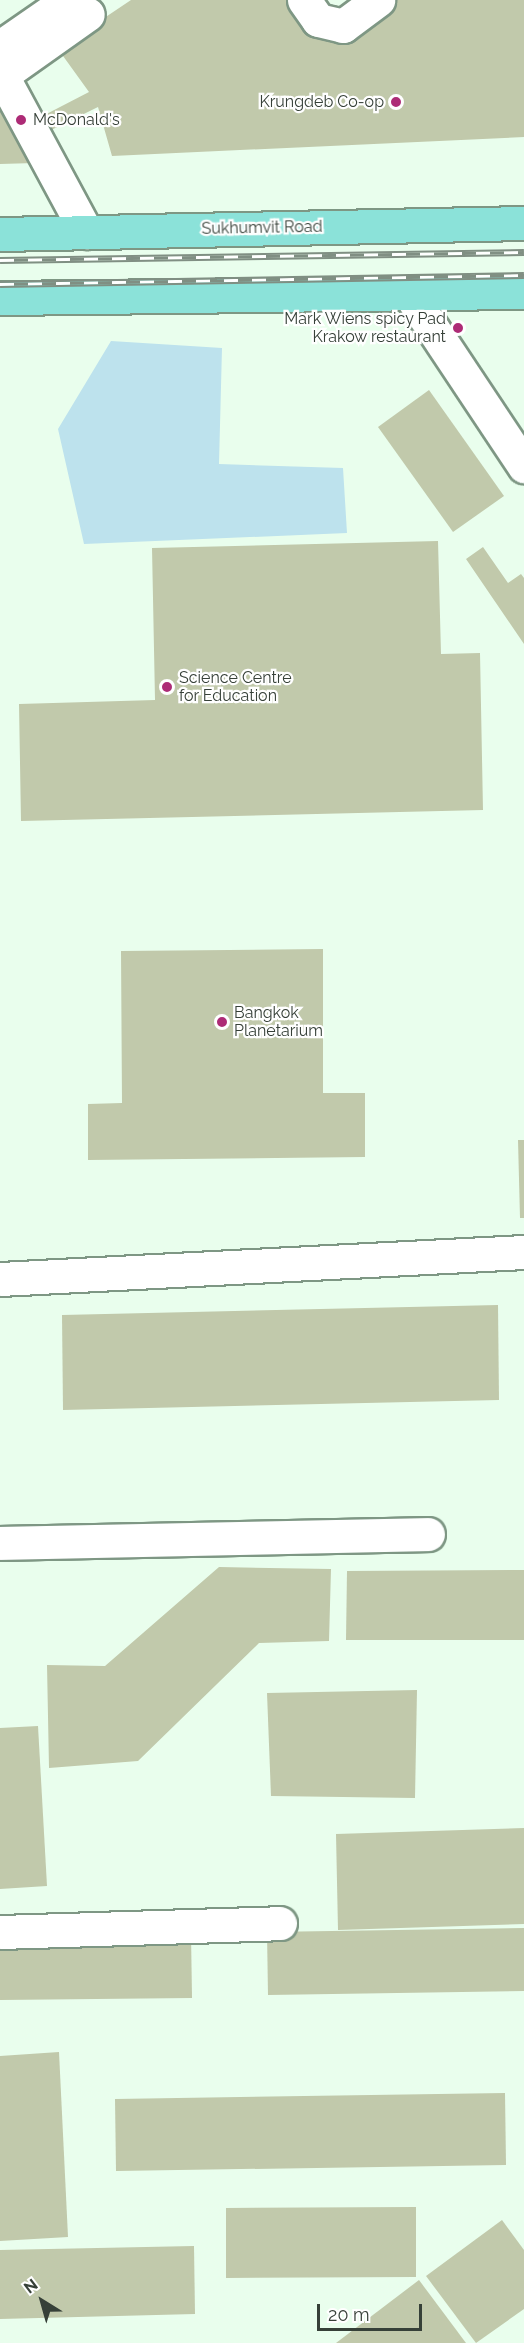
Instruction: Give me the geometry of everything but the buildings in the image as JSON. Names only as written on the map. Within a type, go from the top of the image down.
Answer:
[{"type":"main road","name":"Sukhumvit Road","points":[[0,234],[524,223]]},
{"type":"main road","points":[[0,298],[524,292]]},
{"type":"street","points":[[304,0],[318,20],[343,26],[378,0]]},
{"type":"street","points":[[78,7],[1,65],[86,232]]},
{"type":"street","points":[[409,293],[524,466]]},
{"type":"street","points":[[0,1279],[524,1252]]},
{"type":"street","points":[[0,1543],[428,1534]]},
{"type":"street","points":[[0,1932],[280,1923]]},
{"type":"water","points":[[111,341],[222,348],[219,464],[343,468],[347,533],[84,544],[58,429]]},
{"type":"railway","points":[[0,260],[524,252]]},
{"type":"railway","points":[[0,284],[524,275]]},
{"type":"place","name":"Krungdeb Co-op","points":[[396,102]]},
{"type":"place","name":"McDonald's","points":[[21,120]]},
{"type":"place","name":"Mark Wiens spicy Pad Krakow restaurant","points":[[458,328]]},
{"type":"place","name":"Science Centre for Education","points":[[167,687]]},
{"type":"place","name":"Bangkok Planetarium","points":[[222,1022]]}]
